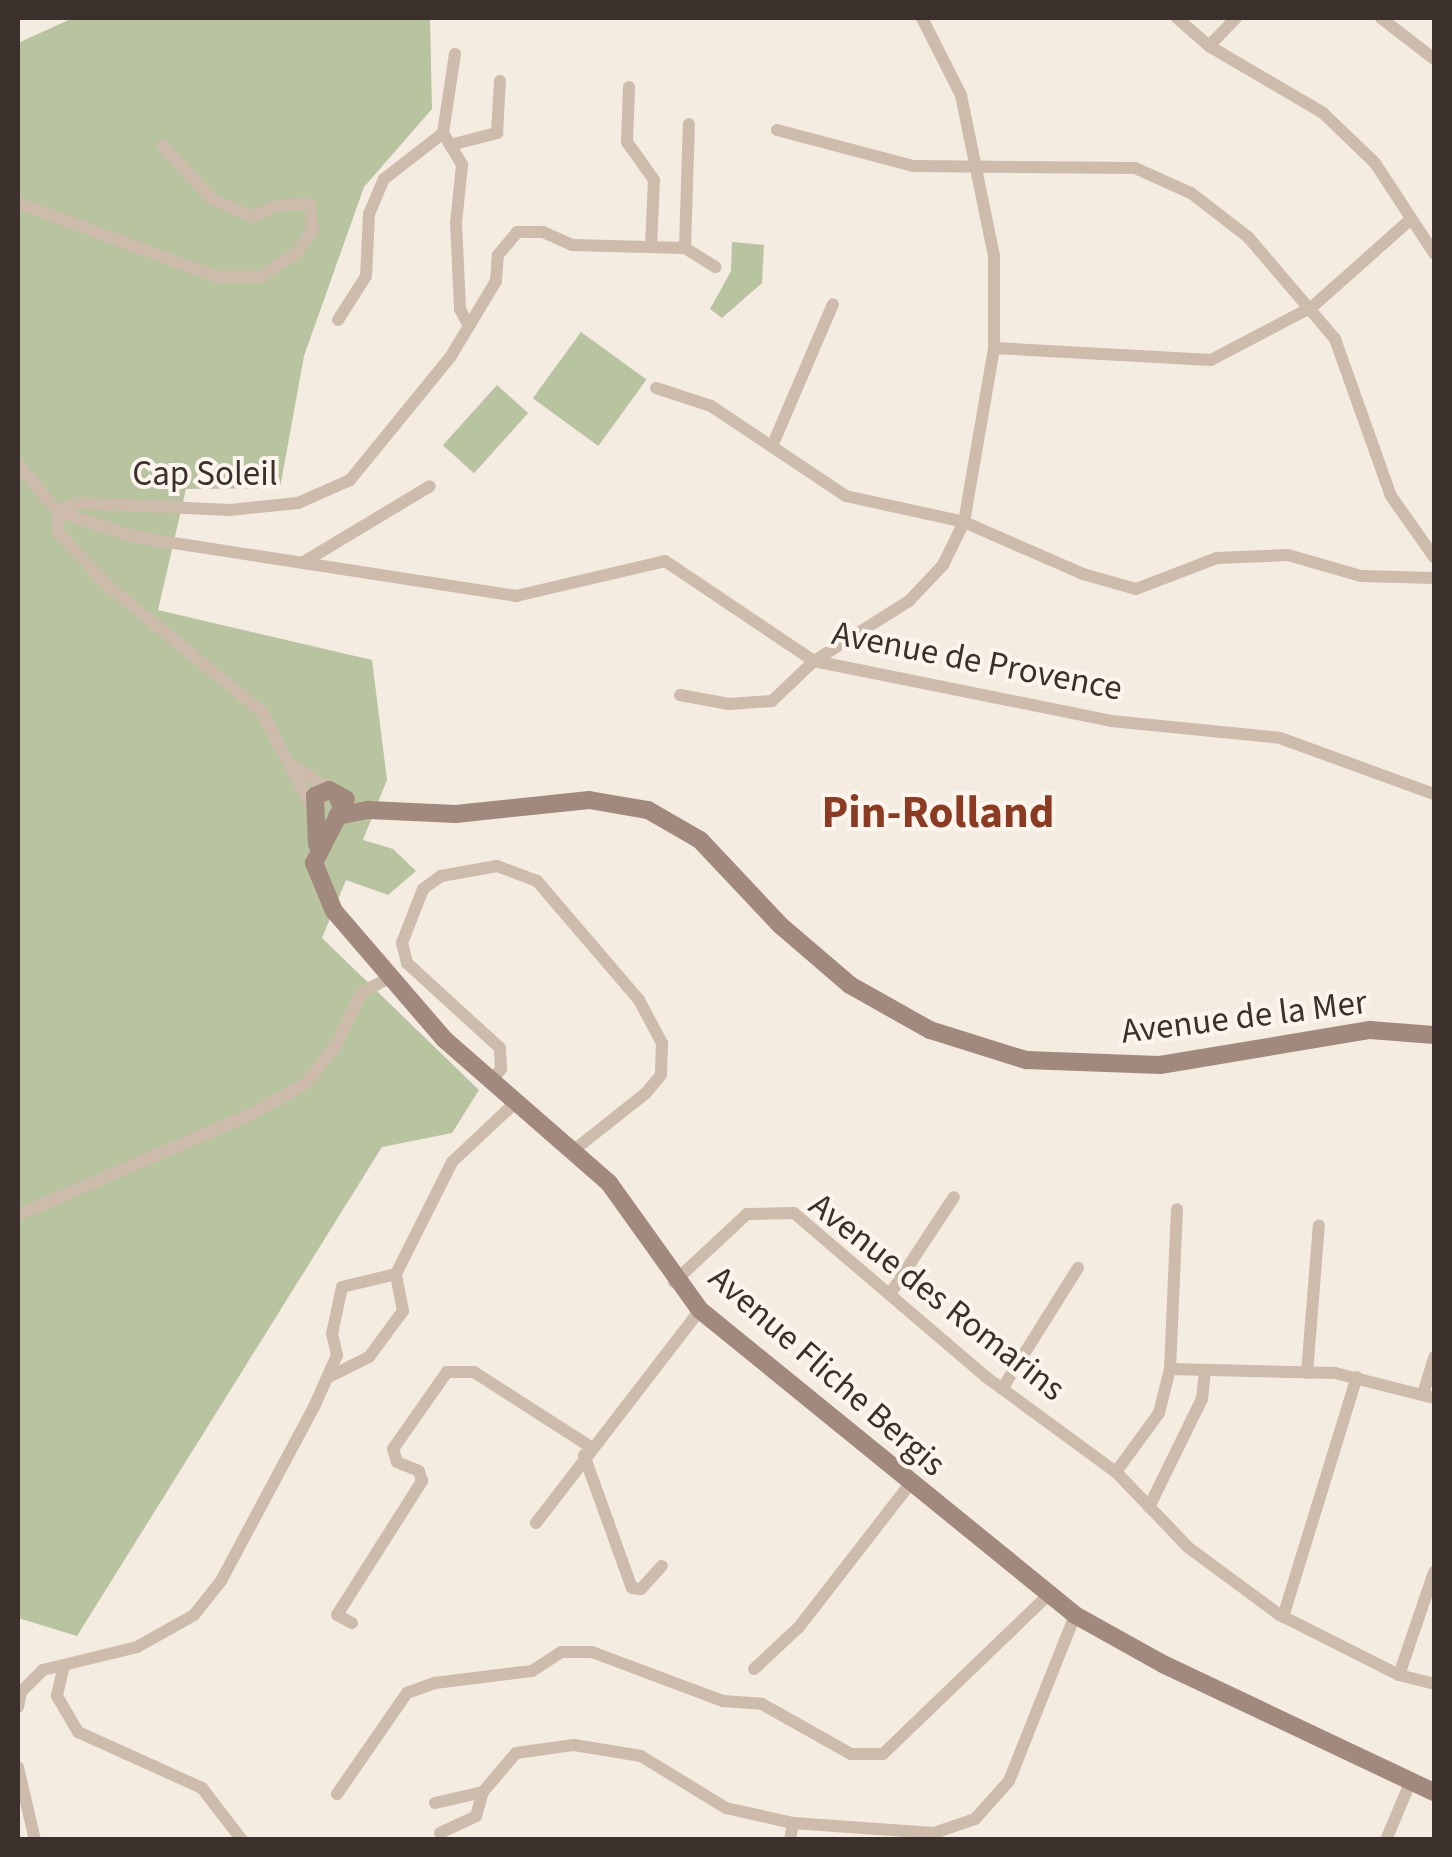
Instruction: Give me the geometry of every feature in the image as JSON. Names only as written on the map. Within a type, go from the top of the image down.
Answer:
[{"type":"street","points":[[680,695],[728,704],[772,701],[814,661],[909,601],[943,565],[964,522],[994,348],[994,256],[982,168],[961,95],[922,18]]},
{"type":"street","points":[[1177,18],[1209,46],[1322,114],[1374,163],[1434,253]]},
{"type":"street","points":[[1209,46],[1236,18]]},
{"type":"street","points":[[1382,18],[1434,59]]},
{"type":"street","points":[[456,54],[447,139],[462,165],[456,222],[460,309],[467,322],[496,281],[498,255],[516,232],[544,232],[572,245],[685,248],[714,268]]},
{"type":"street","points":[[338,320],[366,276],[370,214],[384,180],[447,139],[497,133],[500,81]]},
{"type":"street","points":[[629,87],[627,142],[654,180],[651,245]]},
{"type":"street","points":[[685,248],[689,124]]},
{"type":"street","points":[[777,130],[913,166],[982,168],[1058,163],[1135,168],[1190,193],[1248,237],[1335,338],[1391,496],[1434,557]]},
{"type":"street","points":[[18,203],[217,277],[260,277],[298,253],[313,228],[310,204],[275,206],[253,217],[212,199],[162,146]]},
{"type":"street","points":[[994,348],[1211,360],[1312,307],[1412,219]]},
{"type":"street","points":[[773,444],[832,304]]},
{"type":"street","name":"Cap Soleil","points":[[58,512],[78,503],[230,510],[298,503],[350,480],[451,356],[467,322]]},
{"type":"street","points":[[656,388],[711,406],[846,496],[926,518],[964,522],[1084,574],[1136,589],[1216,558],[1270,556],[1361,576],[1434,578]]},
{"type":"street","points":[[18,464],[58,512],[58,532],[107,586],[262,712],[325,815]]},
{"type":"street","points":[[302,563],[430,486]]},
{"type":"street","name":"Avenue de Provence","points":[[58,512],[136,537],[516,596],[665,561],[814,661],[1111,721],[1280,738],[1434,794]]},
{"type":"street","points":[[294,766],[333,793]]},
{"type":"street","points":[[325,815],[333,793]]},
{"type":"street","points":[[325,815],[315,796],[333,793]]},
{"type":"street","name":"Avenue de la Mer","points":[[333,793],[369,810]]},
{"type":"street","name":"Avenue de la Mer","points":[[325,815],[369,810],[456,814],[588,800],[648,810],[700,840],[801,945],[850,985],[930,1030],[1026,1060],[1160,1065],[1370,1030],[1434,1034]]},
{"type":"street","name":"Avenue Fliche Bergis","points":[[325,815],[315,875],[334,911],[389,978],[492,1080],[574,1150],[630,1208],[674,1282],[700,1310],[909,1485],[1075,1615],[1434,1792]]},
{"type":"street","points":[[492,1080],[501,1069],[500,1048],[407,962],[402,942],[423,889],[441,876],[496,866],[521,871],[551,895],[639,1000],[662,1042],[660,1075],[654,1084],[574,1150]]},
{"type":"street","points":[[18,1215],[251,1114],[305,1084],[336,1045],[362,992],[389,978]]},
{"type":"street","points":[[327,1378],[369,1356],[403,1311],[396,1274],[452,1162],[517,1101]]},
{"type":"street","points":[[890,1294],[954,1197]]},
{"type":"street","points":[[1116,1472],[1159,1413],[1170,1369],[1177,1209]]},
{"type":"street","name":"Avenue des Romarins","points":[[674,1282],[747,1214],[794,1213],[1002,1389],[1116,1472],[1189,1548],[1283,1617],[1399,1675],[1434,1684]]},
{"type":"street","points":[[1306,1372],[1319,1225]]},
{"type":"street","points":[[1002,1389],[1078,1268]]},
{"type":"street","points":[[18,1707],[22,1692],[43,1670],[137,1647],[194,1616],[221,1581],[327,1378],[336,1355],[332,1334],[342,1288],[396,1274]]},
{"type":"street","points":[[536,1523],[700,1310]]},
{"type":"street","points":[[1170,1369],[1358,1377],[1429,1396],[1434,1357]]},
{"type":"street","points":[[1150,1506],[1180,1454],[1202,1399],[1205,1370]]},
{"type":"street","points":[[352,1624],[338,1615],[422,1481],[420,1471],[397,1462],[393,1449],[447,1372],[474,1372],[588,1451],[632,1588],[641,1588],[662,1566]]},
{"type":"street","points":[[1283,1617],[1358,1377]]},
{"type":"street","points":[[754,1669],[799,1627],[909,1485]]},
{"type":"street","points":[[1399,1675],[1434,1572]]},
{"type":"street","points":[[337,1794],[407,1694],[435,1683],[532,1672],[561,1652],[592,1652],[723,1701],[762,1704],[851,1754],[883,1754],[1047,1596]]},
{"type":"street","points":[[440,1833],[476,1816],[483,1792],[516,1753],[574,1744],[641,1756],[726,1808],[793,1823],[934,1836],[976,1819],[1009,1781],[1075,1615]]},
{"type":"street","points":[[64,1665],[57,1696],[78,1732],[202,1788],[242,1840]]},
{"type":"street","points":[[18,1766],[35,1840]]},
{"type":"street","points":[[1386,1840],[1410,1783]]},
{"type":"street","points":[[436,1803],[483,1792]]},
{"type":"street","points":[[790,1840],[793,1823]]},
{"type":"green space","points":[[73,18],[430,18],[432,109],[364,187],[304,356],[280,488],[186,489],[158,610],[372,660],[387,780],[363,840],[393,849],[416,871],[388,895],[346,880],[322,938],[479,1090],[452,1133],[382,1147],[77,1636],[18,1618],[18,43]]},
{"type":"green space","points":[[732,242],[764,245],[762,283],[722,318],[710,309],[731,271]]},
{"type":"green space","points":[[581,332],[647,380],[598,446],[533,398]]},
{"type":"green space","points":[[497,385],[528,413],[474,473],[443,445]]},
{"type":"district","name":"Pin-Rolland","points":[[938,814]]}]
